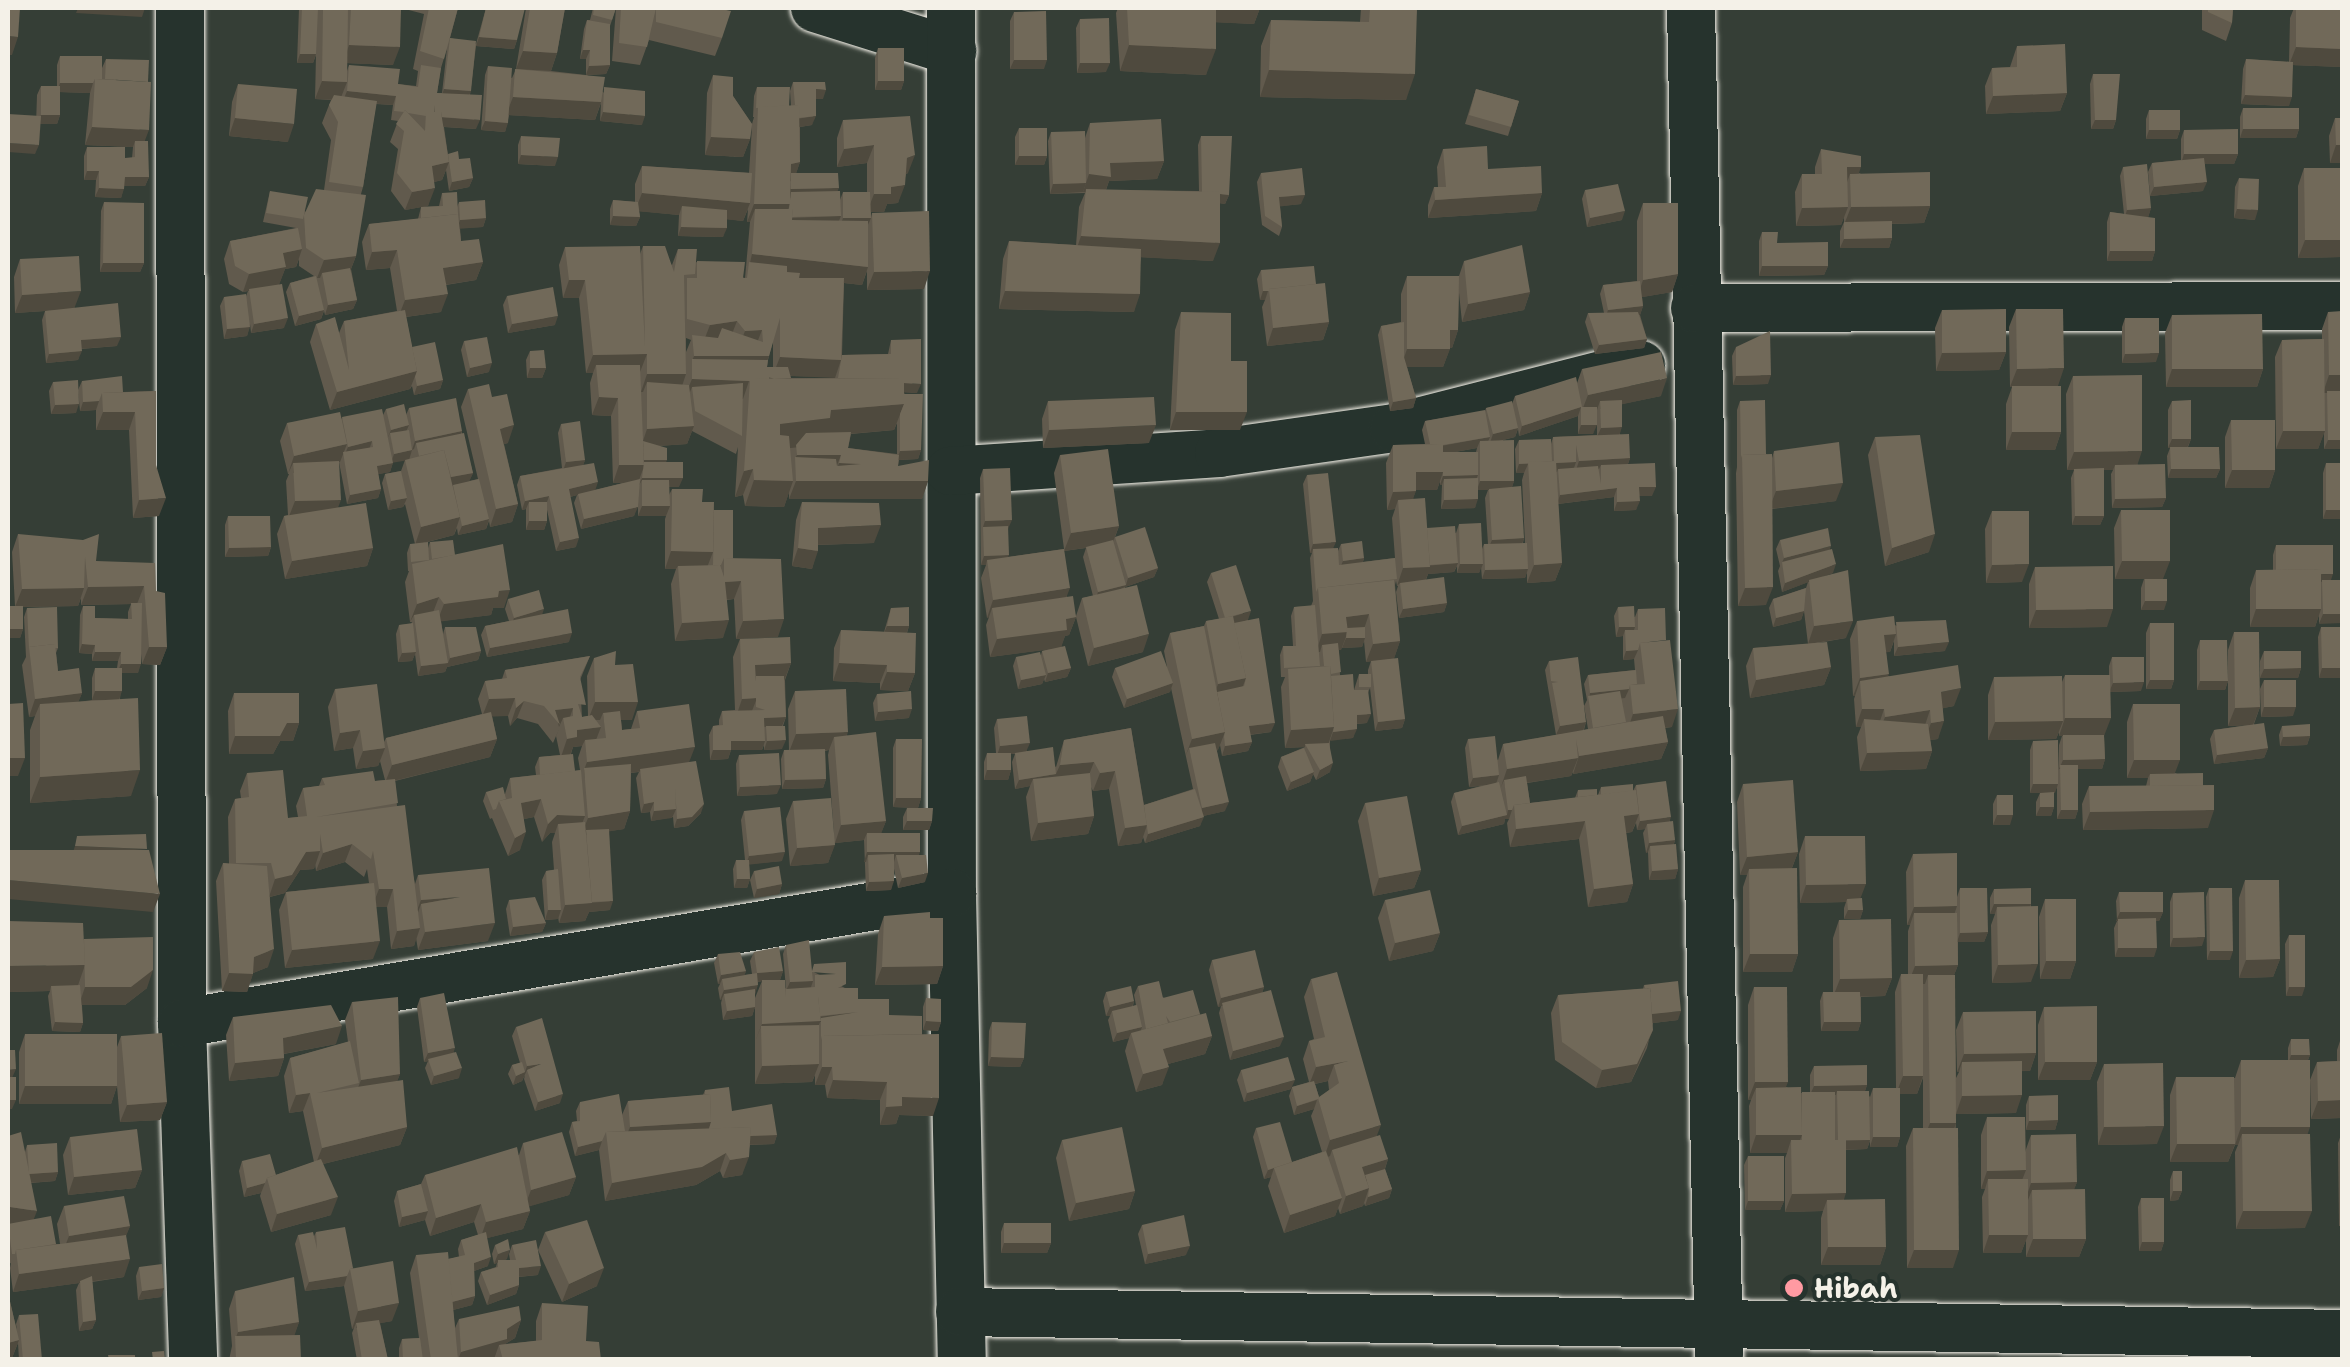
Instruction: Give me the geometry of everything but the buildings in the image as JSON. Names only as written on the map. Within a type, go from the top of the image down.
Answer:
[{"type":"street","points":[[180,8],[182,1023],[193,1360]]},
{"type":"street","points":[[815,8],[952,29],[952,894],[962,1360]]},
{"type":"street","points":[[1690,8],[1718,1344]]},
{"type":"street","points":[[950,471],[1219,453],[1394,428],[1695,330],[2342,306]]},
{"type":"street","points":[[182,1023],[952,894]]},
{"type":"street","points":[[960,1312],[1718,1344],[2342,1334]]},
{"type":"place","name":"Hibah","points":[[1794,1288]]}]
